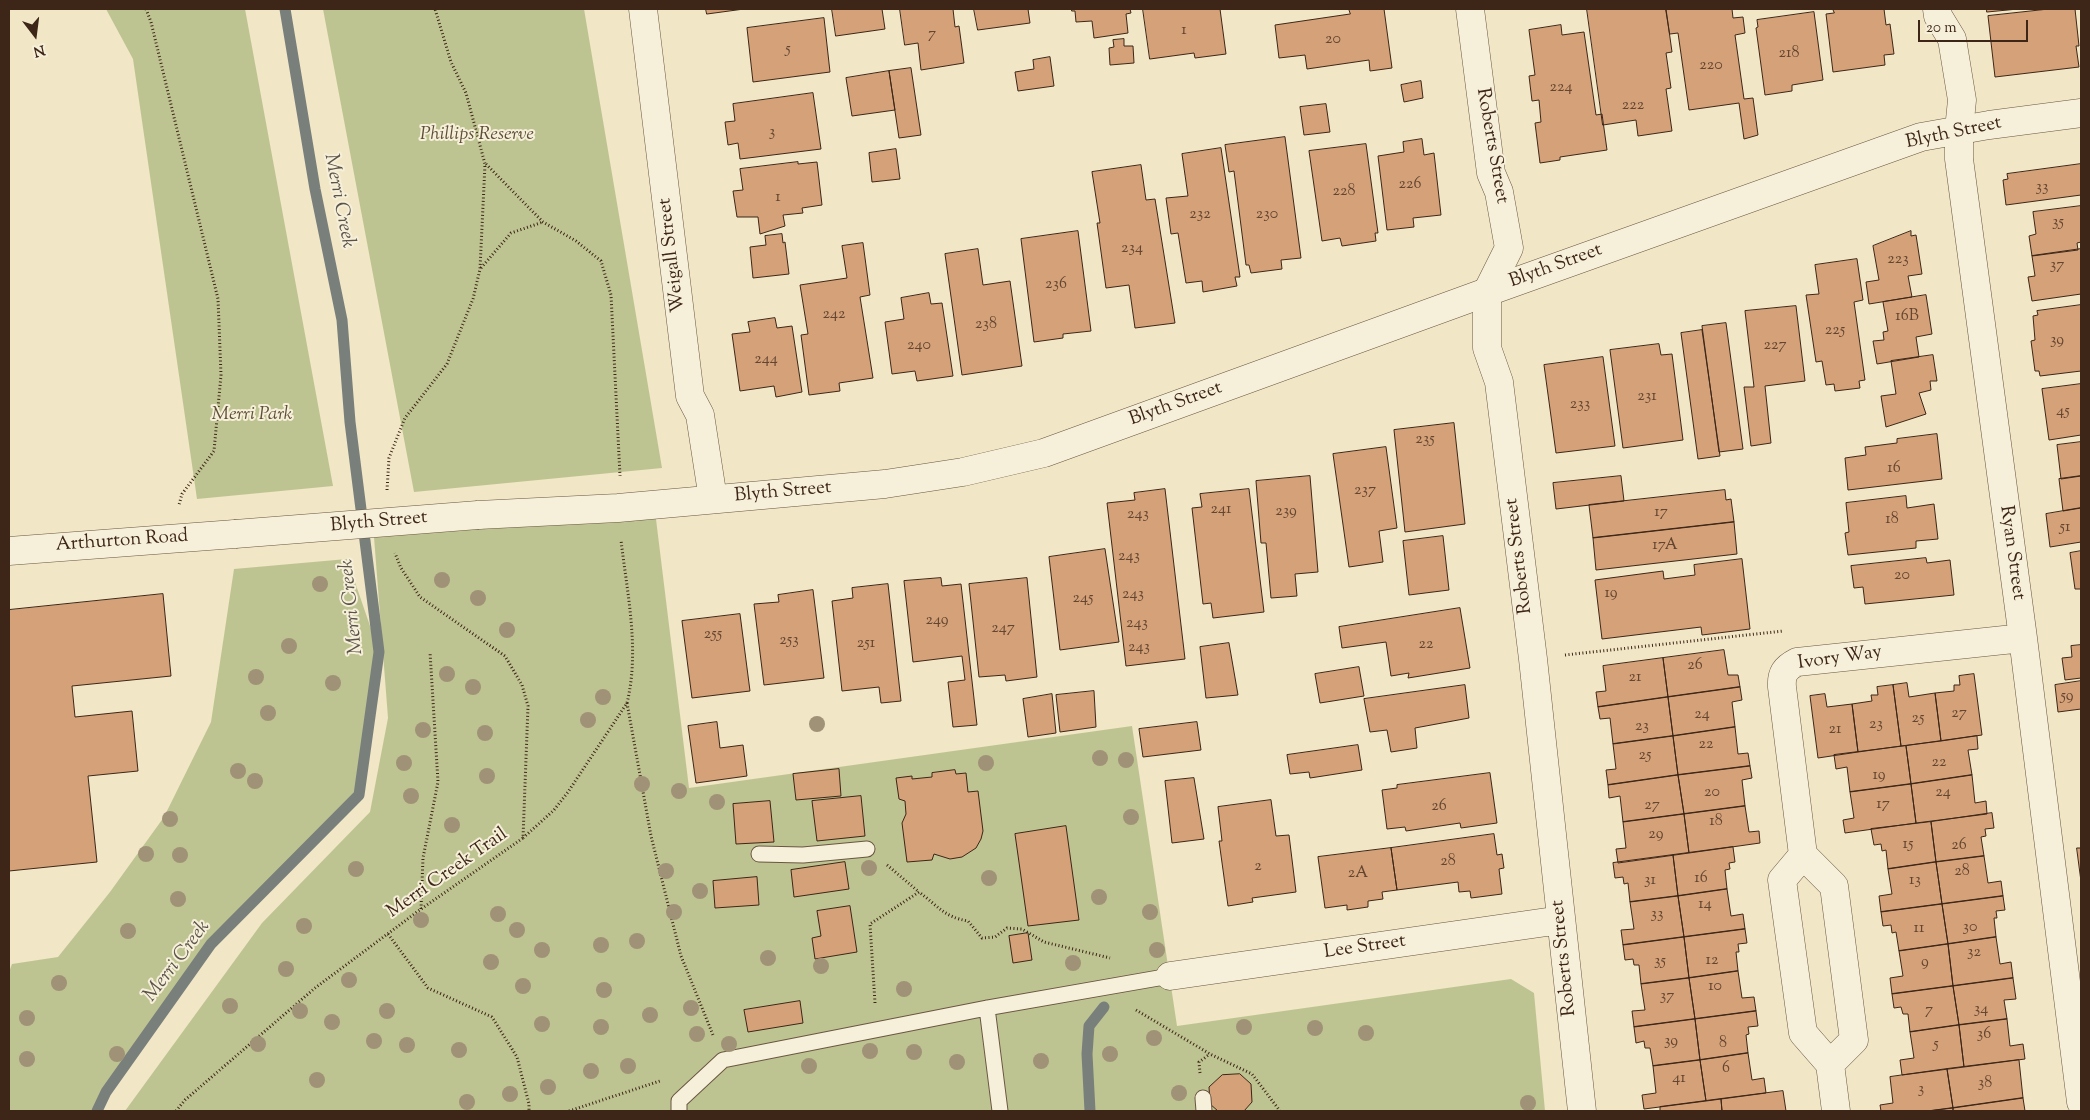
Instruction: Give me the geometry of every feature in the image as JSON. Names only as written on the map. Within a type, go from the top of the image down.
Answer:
[{"type":"street","name":"Weigall Street","points":[[643,9],[690,396],[700,415],[713,499]]},
{"type":"street","name":"Roberts Street","points":[[1470,9],[1491,173],[1499,192],[1508,248],[1487,292],[1487,348],[1499,382],[1582,1111]]},
{"type":"street","name":"Ryan Street","points":[[1937,13],[1952,39],[1962,100],[1958,130],[1960,173],[2081,1102]]},
{"type":"street","name":"Blyth Street","points":[[235,534],[478,515],[618,508],[885,484],[963,472],[1044,453],[1921,137],[1958,130],[2081,114]]},
{"type":"street","name":"Arthurton Road","points":[[9,551],[235,534]]},
{"type":"street","name":"Ivory Way","points":[[1803,855],[1781,678],[1789,666],[1798,662],[2022,638]]},
{"type":"street","points":[[1830,1064],[1854,1040],[1834,886],[1803,855],[1782,880],[1803,1033],[1830,1064],[1836,1111]]},
{"type":"street","name":"Lee Street","points":[[1170,976],[1561,920]]},
{"type":"lane","points":[[759,854],[803,856],[867,849]]},
{"type":"lane","points":[[679,1111],[679,1101],[724,1060],[987,1008],[1170,976]]},
{"type":"lane","points":[[987,1008],[1000,1111]]},
{"type":"path","points":[[146,9],[154,32],[218,299],[221,375],[214,451],[182,494],[177,512]]},
{"type":"path","points":[[386,487],[389,458],[405,418],[446,364],[473,299],[480,269],[485,164],[466,93],[451,62],[435,9]]},
{"type":"path","points":[[485,164],[543,222],[576,241],[601,261],[611,295],[620,468],[618,508],[630,605],[631,687],[627,702],[568,792],[554,810],[523,838]]},
{"type":"path","points":[[480,269],[511,233],[543,222]]},
{"type":"path","name":"Merri Creek Trail","points":[[176,1111],[185,1100],[308,994],[421,909],[523,838],[528,706],[522,685],[505,656],[420,597],[395,558]]},
{"type":"path","points":[[1532,659],[1790,630]]},
{"type":"path","points":[[421,909],[424,858],[438,782],[430,652]]},
{"type":"path","points":[[627,702],[651,836],[681,956],[724,1060]]},
{"type":"path","points":[[867,849],[944,913],[957,919],[968,921],[982,938],[995,937],[1007,928],[1022,929],[1044,942],[1111,958],[1116,985],[1127,1005],[1210,1054],[1252,1074],[1280,1111]]},
{"type":"path","points":[[877,1029],[870,924],[919,892]]},
{"type":"path","points":[[388,934],[428,988],[492,1017],[517,1057],[529,1104],[529,1111]]},
{"type":"path","points":[[569,1111],[669,1078]]},
{"type":"green space","name":"Merri Park","points":[[106,9],[245,9],[333,486],[197,499],[133,59]]},
{"type":"green space","name":"Phillips Reserve","points":[[323,9],[584,9],[662,468],[414,492]]},
{"type":"green space","points":[[655,511],[689,788],[1132,726],[1177,1026],[1511,979],[1534,993],[1545,1111],[125,1111],[262,923],[370,812],[388,718],[374,537]]},
{"type":"green space","points":[[347,559],[379,652],[359,795],[211,944],[106,1092],[97,1111],[9,1111],[9,972],[12,964],[58,957],[110,892],[164,817],[211,722],[234,569]]},
{"type":"building","points":[[706,9],[744,9],[707,14]]},
{"type":"building","points":[[832,9],[882,9],[885,29],[836,36]]},
{"type":"building","points":[[900,9],[953,9],[955,27],[959,26],[964,63],[921,70],[918,43],[905,45]]},
{"type":"building","points":[[974,9],[1028,9],[1030,23],[978,30]]},
{"type":"building","points":[[1072,9],[1130,9],[1131,13],[1126,14],[1128,33],[1094,38],[1092,21],[1076,22],[1075,11],[1072,11]]},
{"type":"building","points":[[1143,9],[1220,9],[1226,54],[1195,58],[1194,53],[1150,59]]},
{"type":"building","points":[[1349,9],[1384,9],[1392,68],[1370,71],[1369,60],[1307,69],[1305,55],[1279,58],[1275,25],[1350,14]]},
{"type":"building","points":[[1587,9],[1666,9],[1672,52],[1666,53],[1671,88],[1666,89],[1672,131],[1638,136],[1636,120],[1603,125]]},
{"type":"building","points":[[1666,9],[1732,9],[1733,18],[1743,17],[1745,33],[1735,35],[1744,99],[1753,98],[1758,135],[1744,139],[1739,103],[1689,110],[1678,33],[1670,34]]},
{"type":"building","points":[[1833,9],[1884,9],[1886,25],[1890,24],[1894,54],[1884,55],[1885,65],[1833,72],[1826,14],[1834,13]]},
{"type":"building","points":[[1987,9],[2018,9],[1987,12]]},
{"type":"building","points":[[2049,9],[2075,9],[2079,46],[2076,46],[2079,67],[1995,77],[1988,16]]},
{"type":"building","points":[[1814,12],[1823,80],[1792,85],[1792,91],[1765,95],[1756,28],[1758,27],[1757,20]]},
{"type":"building","points":[[824,18],[830,72],[753,82],[747,28]]},
{"type":"building","points":[[1561,25],[1562,35],[1584,32],[1596,115],[1602,114],[1607,150],[1560,157],[1560,160],[1540,163],[1535,123],[1541,122],[1539,100],[1532,101],[1529,76],[1535,75],[1529,30]]},
{"type":"building","points":[[1124,39],[1124,46],[1133,46],[1134,63],[1110,65],[1109,48],[1114,47],[1113,40]]},
{"type":"building","points":[[1050,57],[1054,86],[1018,91],[1015,72],[1034,69],[1033,60]]},
{"type":"building","points":[[911,68],[921,135],[899,138],[889,71]]},
{"type":"building","points":[[889,71],[895,110],[852,116],[846,78]]},
{"type":"building","points":[[1421,81],[1423,98],[1404,102],[1401,85]]},
{"type":"building","points":[[813,93],[821,149],[740,159],[738,143],[728,145],[725,122],[735,121],[733,104]]},
{"type":"building","points":[[1326,104],[1330,132],[1304,135],[1300,107]]},
{"type":"building","points":[[1285,137],[1301,258],[1281,260],[1282,269],[1251,273],[1249,265],[1246,265],[1234,171],[1229,172],[1225,145]]},
{"type":"building","points":[[1422,139],[1424,155],[1434,153],[1441,215],[1413,218],[1414,227],[1387,230],[1378,156],[1404,152],[1403,142]]},
{"type":"building","points":[[1366,144],[1378,233],[1375,233],[1376,241],[1342,246],[1340,238],[1322,241],[1309,151]]},
{"type":"building","points":[[1221,148],[1240,277],[1235,277],[1237,286],[1203,292],[1202,281],[1186,283],[1178,233],[1171,234],[1166,198],[1188,196],[1182,154]]},
{"type":"building","points":[[896,149],[900,179],[872,182],[869,153]]},
{"type":"building","points":[[798,162],[798,164],[817,162],[822,205],[802,208],[803,213],[783,215],[785,226],[760,234],[758,217],[737,217],[733,191],[743,190],[740,169]]},
{"type":"building","points":[[2081,164],[2081,195],[2006,205],[2003,180],[2008,179],[2007,174]]},
{"type":"building","points":[[1141,165],[1146,200],[1155,199],[1175,323],[1135,328],[1129,285],[1106,288],[1097,223],[1100,223],[1092,172]]},
{"type":"building","points":[[2081,206],[2081,242],[2077,243],[2078,250],[2032,256],[2029,236],[2036,234],[2033,212]]},
{"type":"building","points":[[1078,231],[1091,331],[1063,334],[1063,338],[1034,342],[1021,239]]},
{"type":"building","points":[[1911,231],[1911,236],[1916,235],[1922,274],[1908,276],[1912,297],[1869,304],[1866,282],[1879,280],[1873,246]]},
{"type":"building","points":[[782,234],[783,243],[785,242],[789,274],[753,278],[750,247],[766,245],[765,236]]},
{"type":"building","points":[[863,243],[870,295],[860,297],[873,378],[839,383],[840,391],[809,395],[801,335],[808,334],[800,285],[847,278],[842,246]]},
{"type":"building","points":[[978,249],[983,285],[1010,281],[1022,366],[962,375],[945,254]]},
{"type":"building","points":[[2081,249],[2081,294],[2032,301],[2028,277],[2035,276],[2032,256]]},
{"type":"building","points":[[1857,259],[1863,300],[1854,302],[1865,380],[1859,381],[1860,388],[1835,391],[1834,384],[1826,385],[1822,361],[1816,362],[1806,295],[1819,294],[1815,265]]},
{"type":"building","points":[[929,293],[931,304],[942,303],[953,376],[917,381],[915,371],[892,374],[885,322],[904,319],[901,298]]},
{"type":"building","points":[[1926,295],[1932,334],[1916,337],[1919,357],[1877,364],[1873,341],[1884,340],[1883,332],[1888,331],[1883,302]]},
{"type":"building","points":[[2081,305],[2081,371],[2040,376],[2039,371],[2035,371],[2031,341],[2035,340],[2033,316],[2038,315],[2037,311]]},
{"type":"building","points":[[1796,306],[1805,381],[1765,386],[1771,443],[1751,446],[1744,387],[1754,387],[1745,311]]},
{"type":"building","points":[[775,318],[777,328],[792,326],[802,392],[776,397],[774,386],[740,391],[732,334],[750,332],[748,322]]},
{"type":"building","points":[[1726,323],[1743,449],[1719,452],[1702,326]]},
{"type":"building","points":[[1702,330],[1720,456],[1698,459],[1681,333]]},
{"type":"building","points":[[1659,344],[1661,355],[1672,354],[1683,440],[1623,448],[1610,350]]},
{"type":"building","points":[[1933,355],[1937,381],[1930,381],[1931,390],[1919,393],[1926,414],[1886,427],[1881,396],[1896,394],[1891,361]]},
{"type":"building","points":[[1603,357],[1615,446],[1556,453],[1544,365]]},
{"type":"building","points":[[2081,384],[2081,435],[2049,440],[2042,389]]},
{"type":"building","points":[[1454,423],[1465,524],[1405,532],[1394,430]]},
{"type":"building","points":[[1937,434],[1942,479],[1848,490],[1845,458],[1866,455],[1865,447],[1897,443],[1897,439]]},
{"type":"building","points":[[2081,442],[2081,476],[2061,479],[2057,445]]},
{"type":"building","points":[[1386,447],[1397,528],[1379,531],[1383,562],[1349,567],[1333,454]]},
{"type":"building","points":[[1310,476],[1318,572],[1295,574],[1297,596],[1271,598],[1266,543],[1261,543],[1256,481]]},
{"type":"building","points":[[1621,476],[1624,501],[1556,509],[1553,483]]},
{"type":"building","points":[[2081,476],[2081,508],[2063,511],[2059,479]]},
{"type":"building","points":[[1165,489],[1185,659],[1126,666],[1107,503],[1135,500],[1134,493]]},
{"type":"building","points":[[1249,489],[1264,612],[1213,618],[1211,603],[1203,604],[1192,508],[1202,507],[1200,494]]},
{"type":"building","points":[[1725,490],[1726,500],[1731,499],[1734,522],[1593,538],[1589,505]]},
{"type":"building","points":[[1906,496],[1907,508],[1934,504],[1938,539],[1916,541],[1916,548],[1848,555],[1845,533],[1849,532],[1846,503]]},
{"type":"building","points":[[2081,508],[2081,542],[2050,547],[2046,514]]},
{"type":"building","points":[[1734,522],[1737,554],[1596,570],[1593,538]]},
{"type":"building","points":[[1443,536],[1449,590],[1409,595],[1403,541]]},
{"type":"building","points":[[1105,549],[1119,642],[1060,650],[1049,557]]},
{"type":"building","points":[[2081,551],[2081,589],[2075,589],[2070,553]]},
{"type":"building","points":[[1926,558],[1927,563],[1950,560],[1954,595],[1865,604],[1863,587],[1854,588],[1851,566]]},
{"type":"building","points":[[1742,559],[1750,629],[1702,635],[1701,627],[1602,639],[1595,580],[1663,571],[1664,579],[1695,575],[1694,565]]},
{"type":"building","points":[[941,578],[942,586],[961,584],[977,725],[953,727],[948,682],[965,680],[962,656],[913,662],[904,581]]},
{"type":"building","points":[[1027,578],[1037,677],[1006,681],[1005,675],[979,677],[969,584]]},
{"type":"building","points":[[888,584],[901,701],[881,703],[879,687],[842,691],[832,601],[853,598],[852,588]]},
{"type":"building","points":[[813,590],[824,678],[764,685],[754,604],[779,602],[778,595]]},
{"type":"building","points":[[163,594],[171,676],[72,686],[75,717],[132,711],[138,771],[88,776],[97,862],[9,871],[9,610]]},
{"type":"building","points":[[1460,608],[1470,668],[1408,678],[1409,673],[1391,676],[1386,642],[1342,648],[1339,627]]},
{"type":"building","points":[[740,614],[750,691],[692,698],[682,621]]},
{"type":"building","points":[[1229,643],[1238,695],[1206,698],[1200,647]]},
{"type":"building","points":[[2081,645],[2081,678],[2065,680],[2062,658],[2072,657],[2071,646]]},
{"type":"building","points":[[1724,650],[1728,675],[1738,675],[1740,687],[1668,697],[1663,658]]},
{"type":"building","points":[[1663,658],[1668,697],[1598,707],[1596,692],[1606,691],[1603,666]]},
{"type":"building","points":[[1359,667],[1364,696],[1320,703],[1315,674]]},
{"type":"building","points":[[1974,674],[1982,735],[1941,741],[1935,693],[1954,691],[1954,685],[1960,685],[1959,676]]},
{"type":"building","points":[[2081,681],[2081,709],[2058,712],[2055,685]]},
{"type":"building","points":[[1907,683],[1909,697],[1935,693],[1941,741],[1901,746],[1893,685]]},
{"type":"building","points":[[1465,685],[1469,718],[1415,728],[1417,748],[1391,752],[1387,730],[1370,732],[1364,699]]},
{"type":"building","points":[[1893,685],[1901,746],[1858,752],[1852,704],[1872,701],[1871,695],[1878,695],[1877,687]]},
{"type":"building","points":[[1740,687],[1742,700],[1732,702],[1735,727],[1673,736],[1668,697]]},
{"type":"building","points":[[1094,691],[1096,727],[1060,732],[1056,695]]},
{"type":"building","points":[[1052,694],[1056,733],[1028,737],[1023,699]]},
{"type":"building","points":[[1825,694],[1827,707],[1852,704],[1858,752],[1818,758],[1810,696]]},
{"type":"building","points":[[1668,697],[1673,736],[1613,744],[1610,718],[1600,719],[1598,707]]},
{"type":"building","points":[[717,722],[720,748],[743,745],[747,776],[696,783],[688,726]]},
{"type":"building","points":[[1197,722],[1201,750],[1143,757],[1139,729]]},
{"type":"building","points":[[1735,727],[1738,754],[1748,753],[1750,766],[1678,775],[1673,736]]},
{"type":"building","points":[[1673,736],[1678,775],[1608,785],[1606,770],[1616,769],[1613,744]]},
{"type":"building","points":[[1977,736],[1978,749],[1968,750],[1972,775],[1911,784],[1906,746]]},
{"type":"building","points":[[1358,745],[1362,770],[1310,778],[1309,772],[1290,774],[1287,755]]},
{"type":"building","points":[[1906,746],[1911,784],[1850,792],[1847,767],[1836,769],[1834,755]]},
{"type":"building","points":[[1750,766],[1752,778],[1742,780],[1745,806],[1684,814],[1678,775]]},
{"type":"building","points":[[839,769],[841,796],[796,800],[793,774]]},
{"type":"building","points":[[955,770],[956,774],[966,773],[968,792],[978,791],[983,831],[981,839],[976,848],[962,857],[950,859],[934,854],[932,860],[907,862],[902,823],[906,814],[905,801],[899,799],[896,778],[912,776],[912,779],[932,777],[932,773]]},
{"type":"building","points":[[1490,773],[1497,823],[1461,828],[1460,823],[1406,831],[1405,827],[1387,829],[1382,790],[1397,788],[1397,785]]},
{"type":"building","points":[[1678,775],[1684,814],[1623,822],[1620,796],[1609,798],[1608,785]]},
{"type":"building","points":[[1972,775],[1975,803],[1986,801],[1987,814],[1916,823],[1911,784]]},
{"type":"building","points":[[1194,778],[1204,839],[1172,843],[1165,781]]},
{"type":"building","points":[[1911,784],[1916,823],[1845,833],[1843,820],[1854,818],[1850,792]]},
{"type":"building","points":[[861,796],[865,836],[817,841],[812,801]]},
{"type":"building","points":[[1271,800],[1276,836],[1289,835],[1296,892],[1252,898],[1253,902],[1228,906],[1219,841],[1222,841],[1218,807]]},
{"type":"building","points":[[770,801],[774,842],[736,844],[733,804]]},
{"type":"building","points":[[1745,806],[1749,832],[1759,831],[1760,843],[1689,853],[1684,814]]},
{"type":"building","points":[[1992,813],[1994,828],[1985,829],[1986,836],[1981,837],[1984,856],[1936,862],[1931,822]]},
{"type":"building","points":[[1684,814],[1689,853],[1618,863],[1616,849],[1626,848],[1623,822]]},
{"type":"building","points":[[1931,822],[1936,862],[1888,869],[1886,850],[1882,851],[1881,844],[1874,845],[1871,829]]},
{"type":"building","points":[[1066,826],[1079,920],[1028,926],[1015,834]]},
{"type":"building","points":[[1494,834],[1497,855],[1502,854],[1504,868],[1499,869],[1502,894],[1471,898],[1470,891],[1459,892],[1458,882],[1397,890],[1391,848]]},
{"type":"building","points":[[1733,847],[1735,862],[1729,863],[1730,869],[1725,870],[1727,889],[1678,896],[1673,855]]},
{"type":"building","points":[[1391,848],[1397,890],[1382,892],[1383,899],[1368,901],[1368,907],[1347,910],[1347,905],[1325,908],[1318,857]]},
{"type":"building","points":[[2077,848],[2081,848],[2081,881]]},
{"type":"building","points":[[1673,855],[1678,896],[1630,902],[1628,883],[1624,884],[1623,877],[1615,878],[1613,863]]},
{"type":"building","points":[[1984,856],[1988,883],[2001,881],[2003,896],[1942,904],[1936,862]]},
{"type":"building","points":[[845,862],[849,889],[794,897],[791,870]]},
{"type":"building","points":[[1936,862],[1942,904],[1881,912],[1879,896],[1892,894],[1888,869]]},
{"type":"building","points":[[757,877],[759,905],[715,908],[713,881]]},
{"type":"building","points":[[1727,889],[1731,916],[1743,914],[1745,929],[1684,937],[1678,896]]},
{"type":"building","points":[[1678,896],[1684,937],[1623,945],[1621,930],[1634,929],[1630,902]]},
{"type":"building","points":[[2003,896],[2005,910],[1996,911],[1997,918],[1994,918],[1996,937],[1948,944],[1942,904]]},
{"type":"building","points":[[1942,904],[1948,944],[1899,951],[1896,932],[1892,933],[1891,925],[1883,926],[1881,912]]},
{"type":"building","points":[[850,906],[857,952],[815,959],[812,938],[821,936],[817,911]]},
{"type":"building","points":[[1745,929],[1747,943],[1738,944],[1739,952],[1736,952],[1738,971],[1689,978],[1684,937]]},
{"type":"building","points":[[1028,933],[1032,960],[1013,963],[1009,936]]},
{"type":"building","points":[[1684,937],[1689,978],[1641,984],[1639,965],[1634,965],[1633,959],[1625,960],[1623,945]]},
{"type":"building","points":[[1996,937],[2000,964],[2011,962],[2013,978],[1953,986],[1948,944]]},
{"type":"building","points":[[1948,944],[1953,986],[1892,994],[1890,978],[1903,976],[1899,951]]},
{"type":"building","points":[[1738,971],[1742,998],[1754,997],[1756,1011],[1695,1019],[1689,978]]},
{"type":"building","points":[[1689,978],[1695,1019],[1634,1027],[1632,1011],[1645,1010],[1641,984]]},
{"type":"building","points":[[2013,978],[2016,999],[2004,1000],[2007,1019],[1959,1025],[1953,986]]},
{"type":"building","points":[[1953,986],[1959,1025],[1910,1032],[1908,1014],[1903,1014],[1901,1007],[1894,1008],[1892,994]]},
{"type":"building","points":[[800,1001],[803,1023],[748,1032],[744,1010]]},
{"type":"building","points":[[1756,1011],[1758,1026],[1748,1027],[1749,1034],[1746,1035],[1748,1053],[1700,1060],[1695,1019]]},
{"type":"building","points":[[1695,1019],[1700,1060],[1653,1066],[1650,1048],[1645,1048],[1644,1041],[1636,1043],[1634,1027]]},
{"type":"building","points":[[2007,1019],[2010,1046],[2023,1044],[2025,1059],[1964,1067],[1959,1025]]},
{"type":"building","points":[[1959,1025],[1964,1067],[1902,1075],[1900,1060],[1914,1058],[1910,1032]]},
{"type":"building","points":[[1748,1053],[1752,1080],[1764,1078],[1766,1093],[1706,1101],[1700,1060]]},
{"type":"building","points":[[1700,1060],[1706,1101],[1644,1109],[1642,1095],[1656,1093],[1653,1066]]},
{"type":"building","points":[[2019,1060],[2023,1098],[1953,1108],[1947,1069]]},
{"type":"building","points":[[1947,1069],[1953,1108],[1928,1111],[1881,1111],[1880,1105],[1893,1103],[1890,1077]]},
{"type":"building","points":[[1240,1074],[1251,1084],[1252,1102],[1244,1111],[1218,1111],[1210,1104],[1209,1087],[1222,1075]]},
{"type":"building","points":[[1783,1091],[1786,1111],[1722,1111],[1721,1099]]},
{"type":"building","points":[[2023,1098],[2025,1111],[1953,1111],[1953,1108]]},
{"type":"building","points":[[1721,1099],[1722,1111],[1660,1111],[1660,1107]]},
{"type":"building","points":[[1953,1108],[1953,1111],[1928,1111]]},
{"type":"waterway","name":"Merri Creek","points":[[97,1111],[106,1092],[211,944],[359,795],[379,652],[350,422],[342,320],[315,189],[285,9]]},
{"type":"waterway","points":[[1090,1111],[1087,1054],[1089,1026],[1104,1007]]}]
